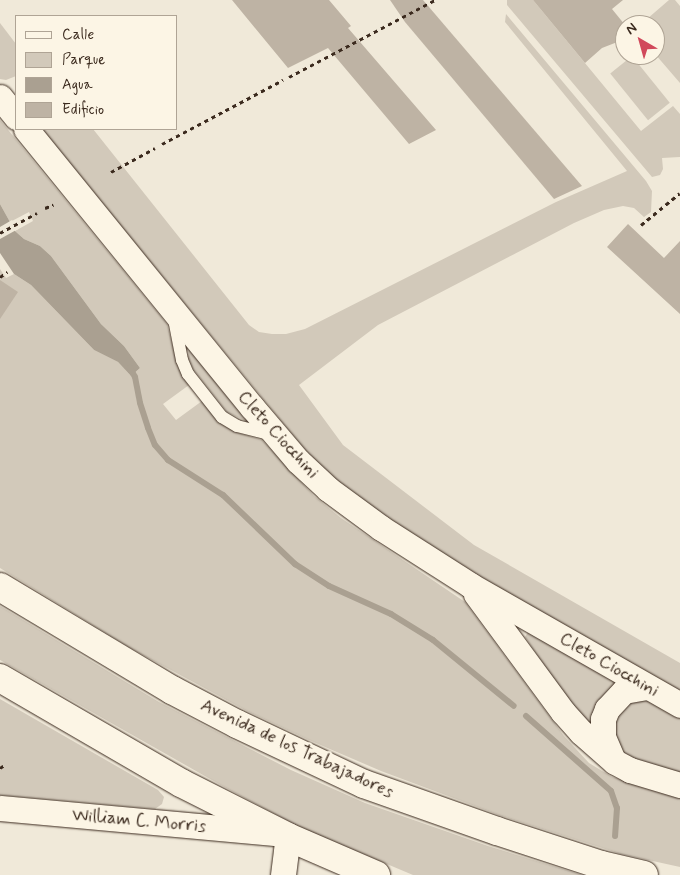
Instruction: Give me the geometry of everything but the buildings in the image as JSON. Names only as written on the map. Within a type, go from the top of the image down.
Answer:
[{"type":"main road","name":"Avenida de los Trabajadores","points":[[0,587],[172,690],[237,724],[364,784],[506,834],[601,864],[644,875]]},
{"type":"main road","points":[[0,678],[182,783],[283,835],[376,875]]},
{"type":"street","points":[[0,97],[15,116]]},
{"type":"street","name":"Cleto Ciocchini","points":[[27,130],[276,436],[298,461],[328,489],[470,586],[680,705]]},
{"type":"street","points":[[470,586],[563,712],[581,732],[615,762],[630,770],[680,784]]},
{"type":"street","points":[[615,762],[603,737],[603,719],[606,709],[624,692],[647,687]]},
{"type":"street","name":"William C. Morris","points":[[0,808],[283,835]]},
{"type":"street","points":[[283,835],[283,875]]},
{"type":"path","points":[[289,77],[435,0]]},
{"type":"path","points":[[162,144],[283,80]]},
{"type":"path","points":[[111,172],[155,148]]},
{"type":"path","points":[[641,225],[680,194]]},
{"type":"path","points":[[45,208],[53,205]]},
{"type":"path","points":[[0,233],[37,213]]},
{"type":"path","points":[[0,277],[7,272]]},
{"type":"green space","points":[[507,0],[533,0],[641,131],[673,106],[680,114],[680,157],[662,158],[663,169],[660,175],[652,177],[507,5]]},
{"type":"green space","points":[[669,0],[675,0],[680,6],[680,83],[664,65],[665,15],[652,15]]},
{"type":"green space","points":[[506,14],[646,181],[652,191],[651,212],[644,217],[634,208],[623,206],[604,210],[574,223],[378,325],[299,385],[343,445],[474,545],[680,663],[680,696],[474,577],[341,485],[307,452],[42,130],[94,130],[249,325],[259,332],[286,334],[305,329],[556,202],[627,171],[505,22]]},
{"type":"green space","points":[[0,23],[15,43],[15,76],[6,80],[0,79]]},
{"type":"green space","points":[[621,65],[639,65],[670,103],[648,120],[610,74]]},
{"type":"green space","points":[[0,120],[167,324],[178,366],[189,385],[163,404],[176,420],[202,401],[235,432],[262,440],[314,496],[341,518],[465,602],[564,736],[589,763],[612,777],[680,797],[680,867],[621,854],[499,815],[381,771],[309,740],[247,711],[130,648],[0,568],[0,269],[6,278],[14,274],[31,285],[94,350],[118,362],[131,376],[140,368],[124,346],[101,324],[51,256],[40,246],[24,239],[15,231],[33,221],[29,212],[10,222],[0,204]]},
{"type":"green space","points":[[189,349],[248,422],[227,412],[193,369],[188,358]]},
{"type":"green space","points":[[0,606],[159,702],[291,770],[365,803],[488,846],[582,875],[413,875],[299,827],[0,660]]},
{"type":"green space","points":[[528,632],[617,682],[591,724],[588,724],[567,699],[525,637]]},
{"type":"green space","points":[[639,695],[680,714],[680,773],[624,755],[611,740],[619,702]]},
{"type":"green space","points":[[0,699],[158,790],[164,797],[162,804],[155,809],[0,795]]},
{"type":"water","points":[[0,204],[15,231],[24,239],[40,246],[51,256],[101,324],[124,346],[140,368],[131,376],[118,362],[94,350],[31,285],[14,274],[0,253]]},
{"type":"pier","points":[[12,220],[18,229],[0,239],[0,227]]},
{"type":"waterway","points":[[130,368],[135,377],[140,403],[155,445],[168,460],[223,495],[295,564],[329,586],[391,614],[433,640],[514,706]]},
{"type":"waterway","points":[[526,716],[611,791],[617,808],[615,836]]}]
